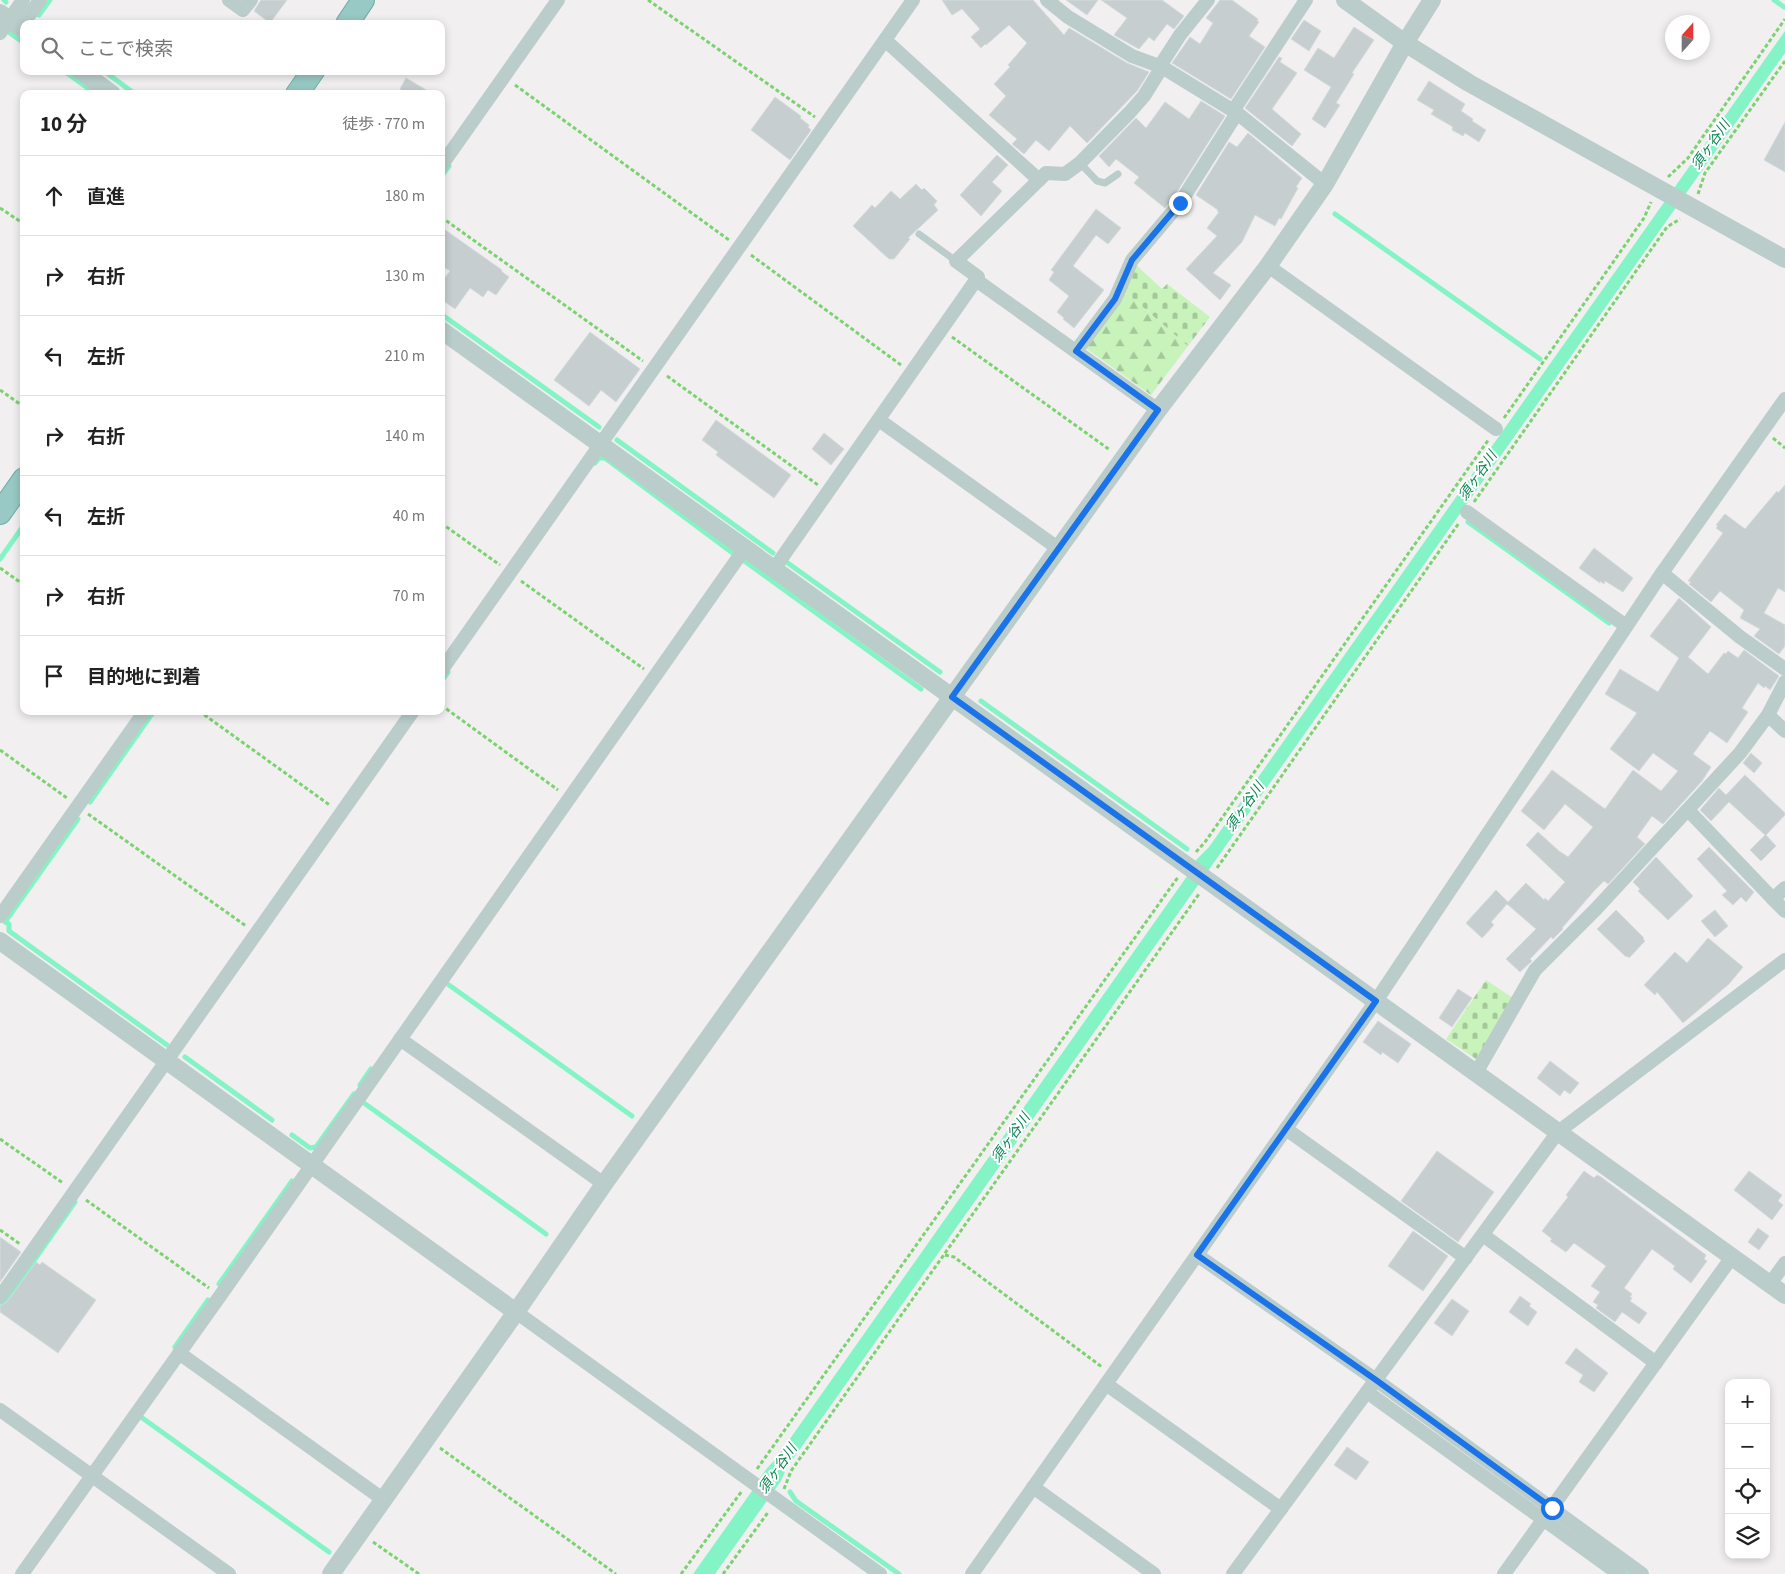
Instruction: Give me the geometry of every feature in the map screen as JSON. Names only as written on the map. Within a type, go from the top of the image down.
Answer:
[{"type":"highway","points":[[349,20],[363,0]]},
{"type":"highway","points":[[300,90],[310,75]]},
{"type":"highway","points":[[0,513],[20,485]]},
{"type":"street","points":[[11,25],[23,0]]},
{"type":"street","points":[[11,25],[40,0]]},
{"type":"street","points":[[228,0],[243,10],[251,0]]},
{"type":"street","points":[[445,160],[558,0]]},
{"type":"street","points":[[445,665],[913,0]]},
{"type":"street","points":[[774,569],[978,278],[956,261],[1046,173],[1065,174],[1080,163],[1130,112],[1144,96],[1180,35],[1208,0]]},
{"type":"street","points":[[1076,351],[1115,299],[1132,260],[1180,203],[1306,0]]},
{"type":"street","points":[[1345,0],[1405,44],[1469,83],[1785,259]]},
{"type":"street","points":[[332,1574],[604,1184],[1122,459],[1268,266],[1325,184],[1432,0]]},
{"type":"street","points":[[1055,2],[1068,17],[1132,56],[1161,67],[1235,112],[1325,184]]},
{"type":"street","points":[[885,40],[1039,180]]},
{"type":"street","points":[[86,75],[107,90]]},
{"type":"street","points":[[1268,266],[1496,429]]},
{"type":"street","points":[[976,280],[1158,410]]},
{"type":"street","points":[[445,333],[1785,1295]]},
{"type":"street","points":[[972,1574],[1376,1001],[1662,573],[1785,399]]},
{"type":"street","points":[[879,420],[1059,548]]},
{"type":"street","points":[[1467,512],[1626,626]]},
{"type":"street","points":[[22,1574],[220,1296],[745,548]]},
{"type":"street","points":[[1662,573],[1740,638],[1785,669]]},
{"type":"street","points":[[1476,1073],[1534,970],[1596,909],[1740,753],[1768,715],[1785,682]]},
{"type":"street","points":[[0,916],[142,715]]},
{"type":"street","points":[[0,1297],[410,715]]},
{"type":"street","points":[[1768,715],[1785,731]]},
{"type":"street","points":[[1688,810],[1785,911]]},
{"type":"street","points":[[1773,899],[1785,888]]},
{"type":"street","points":[[0,941],[880,1574]]},
{"type":"street","points":[[1233,1574],[1558,1132],[1785,960]]},
{"type":"street","points":[[400,1039],[604,1184]]},
{"type":"street","points":[[1286,1129],[1466,1258]]},
{"type":"street","points":[[1482,1235],[1656,1363]]},
{"type":"street","points":[[1197,1255],[1376,1380],[1548,1514],[1619,1574]]},
{"type":"street","points":[[1504,1574],[1732,1257]]},
{"type":"street","points":[[1770,1284],[1785,1263]]},
{"type":"street","points":[[179,1353],[384,1500]]},
{"type":"street","points":[[1110,1379],[1281,1509]]},
{"type":"street","points":[[1367,1392],[1548,1514],[1642,1574]]},
{"type":"street","points":[[0,1410],[229,1574]]},
{"type":"street","points":[[1033,1487],[1154,1574]]},
{"type":"lane","points":[[1080,163],[1098,180],[1105,183],[1118,174]]},
{"type":"lane","points":[[919,234],[956,261]]},
{"type":"path","points":[[648,0],[825,125]]},
{"type":"path","points":[[681,1574],[750,1480],[1448,499],[1644,218],[1660,189],[1688,158],[1785,19]]},
{"type":"path","points":[[723,1574],[775,1498],[791,1471],[1667,227],[1683,217],[1688,205],[1700,191],[1705,173],[1785,61]]},
{"type":"path","points":[[504,77],[912,373]]},
{"type":"path","points":[[0,208],[20,221]]},
{"type":"path","points":[[445,220],[828,492]]},
{"type":"path","points":[[942,330],[1122,459]]},
{"type":"path","points":[[0,390],[20,404]]},
{"type":"path","points":[[445,526],[655,676]]},
{"type":"path","points":[[0,568],[20,582]]},
{"type":"path","points":[[445,708],[570,798]]},
{"type":"path","points":[[205,715],[341,814]]},
{"type":"path","points":[[0,750],[257,934]]},
{"type":"path","points":[[0,1139],[220,1296]]},
{"type":"path","points":[[0,1230],[31,1252]]},
{"type":"path","points":[[944,1254],[954,1258],[1110,1379]]},
{"type":"path","points":[[427,1439],[616,1574]]},
{"type":"path","points":[[360,1533],[419,1574]]},
{"type":"green space","points":[[1134,263],[1162,289],[1167,284],[1210,317],[1188,346],[1123,290]]},
{"type":"green space","points":[[1123,290],[1188,346],[1151,395],[1087,349],[1085,343]]},
{"type":"green space","points":[[1486,980],[1513,998],[1476,1059],[1446,1039]]},
{"type":"water","name":"須ヶ谷川","points":[[1785,31],[1785,53],[786,1469],[781,1481],[715,1574],[693,1574],[1190,872],[1196,860],[1209,847]]},
{"type":"building","points":[[261,0],[287,0],[272,20],[266,20],[254,11]]},
{"type":"building","points":[[942,0],[1033,0],[1064,35],[1069,28],[1127,63],[1149,72],[1137,91],[1087,143],[1070,126],[1049,151],[1036,140],[1024,154],[1012,144],[1017,139],[989,115],[1006,96],[994,84],[1010,67],[1008,65],[1027,43],[1009,25],[981,48],[971,37],[980,29],[962,9],[952,15]]},
{"type":"building","points":[[1066,0],[1098,0],[1087,15]]},
{"type":"building","points":[[1101,0],[1162,0],[1184,16],[1174,29],[1167,24],[1154,41],[1149,37],[1139,49],[1114,35],[1127,18]]},
{"type":"building","points":[[1220,0],[1232,0],[1258,19],[1257,21],[1259,22],[1249,36],[1265,47],[1231,99],[1172,63],[1190,37],[1200,44],[1213,23],[1206,18]]},
{"type":"building","points":[[1304,20],[1321,31],[1309,51],[1291,39]]},
{"type":"building","points":[[1354,27],[1374,40],[1352,73],[1354,74],[1336,103],[1340,105],[1325,128],[1312,119],[1331,87],[1304,70],[1318,48],[1334,58]]},
{"type":"building","points":[[1279,57],[1282,58],[1280,62],[1297,73],[1272,109],[1301,134],[1292,146],[1245,108]]},
{"type":"building","points":[[406,78],[426,90],[401,90],[400,89]]},
{"type":"building","points":[[1429,81],[1465,104],[1461,111],[1486,130],[1479,142],[1465,133],[1463,136],[1452,130],[1453,127],[1431,114],[1434,110],[1417,100]]},
{"type":"building","points":[[775,97],[801,116],[800,118],[809,125],[808,127],[811,130],[790,160],[751,130]]},
{"type":"building","points":[[1201,101],[1225,116],[1165,208],[1134,183],[1139,177],[1116,159],[1109,167],[1099,156],[1136,118],[1146,128],[1165,102],[1189,119]]},
{"type":"building","points":[[1785,122],[1785,172],[1764,160]]},
{"type":"building","points":[[1248,133],[1302,178],[1281,219],[1279,218],[1275,226],[1255,215],[1242,242],[1213,273],[1231,285],[1220,300],[1186,269],[1217,236],[1207,228],[1219,212],[1218,210],[1196,195],[1229,142],[1237,147]]},
{"type":"building","points":[[997,155],[1008,165],[992,182],[1002,191],[981,216],[960,195]]},
{"type":"building","points":[[916,184],[922,190],[924,188],[937,201],[934,205],[938,210],[908,238],[910,239],[894,259],[889,259],[853,226],[872,205],[875,208],[891,191],[900,199]]},
{"type":"building","points":[[1096,209],[1121,228],[1108,244],[1096,235],[1073,266],[1104,290],[1074,328],[1057,312],[1069,296],[1049,280],[1054,272],[1051,270]]},
{"type":"building","points":[[445,230],[509,277],[496,295],[488,290],[483,297],[470,288],[455,309],[445,302],[445,278],[450,271],[445,268]]},
{"type":"building","points":[[590,332],[640,369],[616,402],[601,390],[589,406],[554,380]]},
{"type":"building","points":[[716,420],[791,475],[774,498],[716,455],[718,452],[702,440]]},
{"type":"building","points":[[824,433],[844,449],[831,465],[812,449]]},
{"type":"building","points":[[1785,485],[1785,592],[1778,588],[1764,613],[1785,625],[1785,646],[1779,654],[1754,636],[1760,629],[1740,618],[1744,610],[1720,591],[1711,602],[1689,584],[1691,582],[1688,581],[1723,533],[1716,528],[1718,526],[1716,525],[1725,514],[1745,529],[1777,491],[1778,493]]},
{"type":"building","points":[[1594,548],[1633,578],[1623,592],[1605,581],[1604,584],[1600,581],[1600,583],[1579,568]]},
{"type":"building","points":[[1679,598],[1711,627],[1688,657],[1708,674],[1724,653],[1726,654],[1728,651],[1738,658],[1744,650],[1779,676],[1770,690],[1758,683],[1742,708],[1748,712],[1727,743],[1710,731],[1693,754],[1711,767],[1702,781],[1663,824],[1652,816],[1637,837],[1645,844],[1608,884],[1604,881],[1594,891],[1563,929],[1553,939],[1551,937],[1530,959],[1532,961],[1520,972],[1506,959],[1536,929],[1507,904],[1491,922],[1494,925],[1482,938],[1466,923],[1496,890],[1508,902],[1526,883],[1544,900],[1545,898],[1548,901],[1565,882],[1526,845],[1538,832],[1568,857],[1593,827],[1565,804],[1544,830],[1521,811],[1552,770],[1605,809],[1633,770],[1661,791],[1678,771],[1653,753],[1639,771],[1610,749],[1637,713],[1605,694],[1620,669],[1658,692],[1679,658],[1650,636]]},
{"type":"building","points":[[1751,753],[1762,763],[1754,773],[1743,763]]},
{"type":"building","points":[[1745,775],[1785,813],[1766,835],[1776,846],[1761,861],[1750,850],[1765,835],[1729,802],[1711,821],[1700,810],[1719,788],[1726,795]]},
{"type":"building","points":[[1709,847],[1754,892],[1746,902],[1741,897],[1733,905],[1722,895],[1727,891],[1697,859]]},
{"type":"building","points":[[1656,857],[1693,896],[1668,920],[1638,891],[1640,889],[1633,882]]},
{"type":"building","points":[[1616,910],[1645,941],[1629,958],[1597,929]]},
{"type":"building","points":[[1715,910],[1728,926],[1715,937],[1701,921]]},
{"type":"building","points":[[1708,938],[1743,967],[1729,984],[1683,1023],[1657,992],[1655,995],[1644,985],[1675,952],[1687,963]]},
{"type":"building","points":[[1458,989],[1472,998],[1452,1027],[1439,1018]]},
{"type":"building","points":[[1378,1021],[1411,1044],[1398,1063],[1382,1052],[1381,1055],[1363,1042]]},
{"type":"building","points":[[1550,1061],[1579,1083],[1570,1094],[1564,1090],[1560,1096],[1537,1078]]},
{"type":"building","points":[[1437,1151],[1494,1192],[1458,1242],[1401,1201]]},
{"type":"building","points":[[1584,1171],[1594,1178],[1597,1175],[1601,1177],[1706,1255],[1704,1259],[1707,1261],[1691,1283],[1673,1269],[1675,1266],[1652,1249],[1624,1288],[1632,1294],[1630,1301],[1647,1313],[1639,1324],[1622,1312],[1615,1322],[1596,1308],[1598,1305],[1593,1302],[1600,1292],[1591,1286],[1606,1266],[1574,1243],[1566,1252],[1550,1241],[1552,1239],[1542,1231],[1568,1197],[1566,1195]]},
{"type":"building","points":[[1749,1171],[1782,1195],[1778,1201],[1783,1205],[1772,1220],[1734,1190]]},
{"type":"building","points":[[1758,1228],[1769,1236],[1759,1250],[1748,1242]]},
{"type":"building","points":[[1413,1231],[1448,1256],[1423,1291],[1388,1266]]},
{"type":"building","points":[[0,1237],[21,1252],[0,1282]]},
{"type":"building","points":[[36,1262],[40,1265],[42,1262],[96,1300],[58,1353],[0,1312],[0,1306],[7,1302]]},
{"type":"building","points":[[1520,1296],[1531,1304],[1529,1306],[1537,1312],[1528,1326],[1509,1312]]},
{"type":"building","points":[[1452,1299],[1469,1311],[1452,1336],[1434,1323]]},
{"type":"building","points":[[1576,1348],[1608,1373],[1594,1392],[1579,1382],[1583,1375],[1565,1363]]},
{"type":"building","points":[[1347,1447],[1369,1462],[1356,1480],[1334,1465]]},
{"type":"waterway","points":[[39,15],[50,0]]},
{"type":"waterway","points":[[1774,0],[1784,7]]},
{"type":"waterway","points":[[10,33],[20,40]]},
{"type":"waterway","points":[[70,75],[90,90]]},
{"type":"waterway","points":[[109,75],[130,90]]},
{"type":"waterway","points":[[445,172],[449,166]]},
{"type":"waterway","points":[[1335,214],[1540,359]]},
{"type":"waterway","points":[[445,317],[599,427]]},
{"type":"waterway","points":[[617,440],[773,553]]},
{"type":"waterway","points":[[595,463],[599,458],[605,458],[734,554]]},
{"type":"waterway","points":[[1468,522],[1609,623]]},
{"type":"waterway","points":[[0,559],[20,531]]},
{"type":"waterway","points":[[743,560],[921,689]]},
{"type":"waterway","points":[[785,561],[940,672]]},
{"type":"waterway","points":[[445,676],[448,672]]},
{"type":"waterway","points":[[981,701],[1187,849]]},
{"type":"waterway","points":[[90,802],[151,715]]},
{"type":"waterway","points":[[78,819],[5,922],[9,924],[9,931],[167,1045]]},
{"type":"waterway","points":[[449,985],[632,1116]]},
{"type":"waterway","points":[[185,1057],[272,1120]]},
{"type":"waterway","points":[[360,1085],[371,1069]]},
{"type":"waterway","points":[[292,1135],[310,1148],[316,1147],[354,1094]]},
{"type":"waterway","points":[[364,1103],[546,1234]]},
{"type":"waterway","points":[[219,1284],[292,1181]]},
{"type":"waterway","points":[[0,1309],[75,1202]]},
{"type":"waterway","points":[[175,1347],[208,1300]]},
{"type":"waterway","points":[[141,1417],[329,1552]]},
{"type":"waterway","points":[[790,1492],[796,1501],[899,1574]]},
{"type":"waterway","points":[[1618,1566],[1630,1574]]},
{"type":"route","points":[[1180,203],[1132,260],[1115,299],[1076,351],[1158,410],[952,697],[1376,1001],[1197,1255],[1376,1380],[1552,1508]]}]
